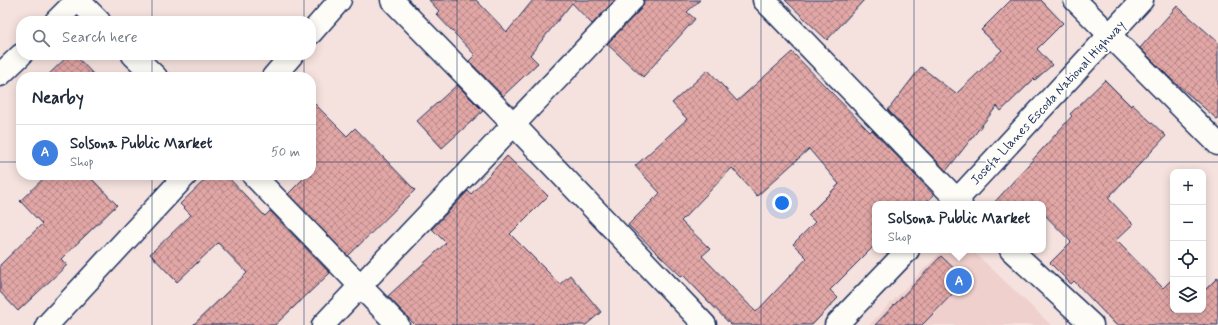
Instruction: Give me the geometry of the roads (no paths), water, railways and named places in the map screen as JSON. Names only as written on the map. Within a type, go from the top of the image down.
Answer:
[{"type":"street","points":[[61,16],[77,0],[94,16]]},
{"type":"street","points":[[316,27],[340,0]]},
{"type":"street","points":[[392,0],[705,325]]},
{"type":"street","points":[[323,325],[632,0]]},
{"type":"street","points":[[764,0],[955,201]]},
{"type":"street","points":[[1075,0],[1218,144]]},
{"type":"street","name":"Josefa Llanes Escoda National Highway","points":[[959,201],[1109,34],[1142,0]]},
{"type":"street","points":[[0,75],[16,59]]},
{"type":"street","points":[[138,60],[151,72]]},
{"type":"street","points":[[277,72],[288,60]]},
{"type":"street","points":[[47,325],[181,180]]},
{"type":"street","points":[[258,180],[398,325]]},
{"type":"street","points":[[836,325],[905,253]]},
{"type":"street","points":[[1014,253],[1092,325]]},
{"type":"place","name":"Solsona Public Market","points":[[959,281]]}]
